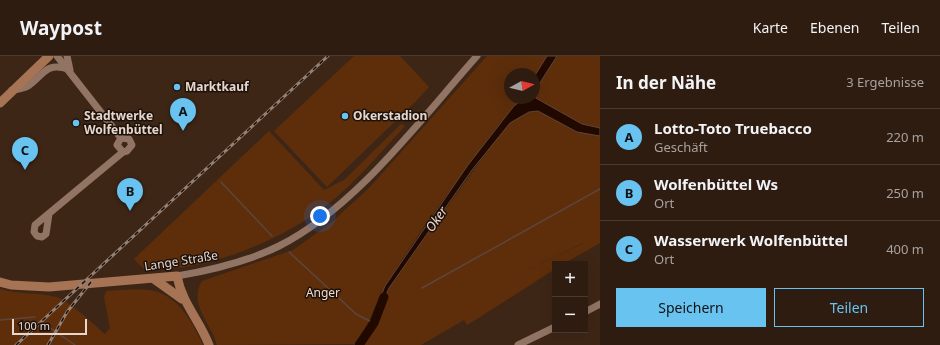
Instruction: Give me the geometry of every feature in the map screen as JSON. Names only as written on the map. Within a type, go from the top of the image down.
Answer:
[{"type":"main road","points":[[0,103],[49,56]]},
{"type":"main road","points":[[177,276],[184,301],[204,331],[209,345]]},
{"type":"main road","name":"Lange Straße","points":[[0,282],[11,285],[49,287],[177,276]]},
{"type":"main road","points":[[154,279],[184,301]]},
{"type":"street","points":[[49,214],[123,152],[128,151],[132,145],[129,139],[121,138],[57,56]]},
{"type":"street","points":[[67,56],[69,71]]},
{"type":"street","name":"Lange Straße","points":[[177,276],[221,267],[258,255],[280,245],[328,215],[368,178],[477,56]]},
{"type":"street","points":[[12,90],[27,86],[48,68],[58,66],[69,71]]},
{"type":"street","points":[[121,138],[117,146],[123,152]]},
{"type":"street","points":[[588,310],[600,304]]},
{"type":"street","points":[[518,345],[552,328]]},
{"type":"green space","name":"Okerstadion","points":[[354,56],[400,56],[429,87],[327,187],[274,131]]},
{"type":"green space","name":"Anger","points":[[487,56],[547,56],[540,68],[504,68],[504,104],[517,104],[502,120],[420,232],[382,292],[365,330],[355,344],[217,345],[199,306],[198,289],[202,281],[293,250],[332,222],[370,187]]},
{"type":"green space","points":[[557,56],[600,56],[600,128],[582,124],[540,101],[540,83]]},
{"type":"green space","points":[[538,111],[577,132],[600,136],[600,243],[568,261],[552,261],[552,271],[467,325],[464,320],[421,345],[358,345],[372,326],[389,288],[499,135],[507,126],[526,113]],"holes":[[[583,243],[582,244],[510,279]]]},
{"type":"green space","points":[[401,124],[405,126],[368,166],[328,204],[299,224],[265,242],[213,261],[147,272],[134,259],[269,131],[324,190],[344,180]]},
{"type":"green space","points":[[0,289],[14,292],[49,295],[61,299],[68,303],[105,334],[110,328],[104,297],[106,291],[128,289],[149,290],[168,297],[183,310],[203,345],[0,345]]},
{"type":"water","points":[[547,56],[557,56],[540,83],[540,68]]},
{"type":"water","points":[[540,100],[582,124],[600,128],[600,136],[577,132],[538,111],[529,112],[510,123],[472,170],[389,288],[372,326],[358,345],[354,345],[370,323],[385,286],[468,165],[517,104],[540,104]]},
{"type":"waterway","points":[[221,182],[272,236]]},
{"type":"waterway","points":[[422,288],[600,189]]},
{"type":"waterway","points":[[289,252],[356,314],[374,323]]},
{"type":"waterway","name":"Oker","points":[[359,345],[374,323],[384,297]]},
{"type":"waterway","points":[[0,320],[35,317]]},
{"type":"waterway","points":[[43,323],[75,345]]},
{"type":"railway","points":[[16,345],[328,56]]},
{"type":"railway","points":[[48,345],[67,312],[91,282]]},
{"type":"place","name":"Marktkauf","points":[[177,87]]},
{"type":"place","name":"Okerstadion","points":[[345,116]]},
{"type":"place","name":"Stadtwerke Wolfenbüttel","points":[[76,123]]},
{"type":"place","name":"Lotto-Toto Truebacco","points":[[183,131]]},
{"type":"place","name":"Wasserwerk Wolfenbüttel","points":[[25,170]]},
{"type":"place","name":"Wolfenbüttel Ws","points":[[130,211]]}]
